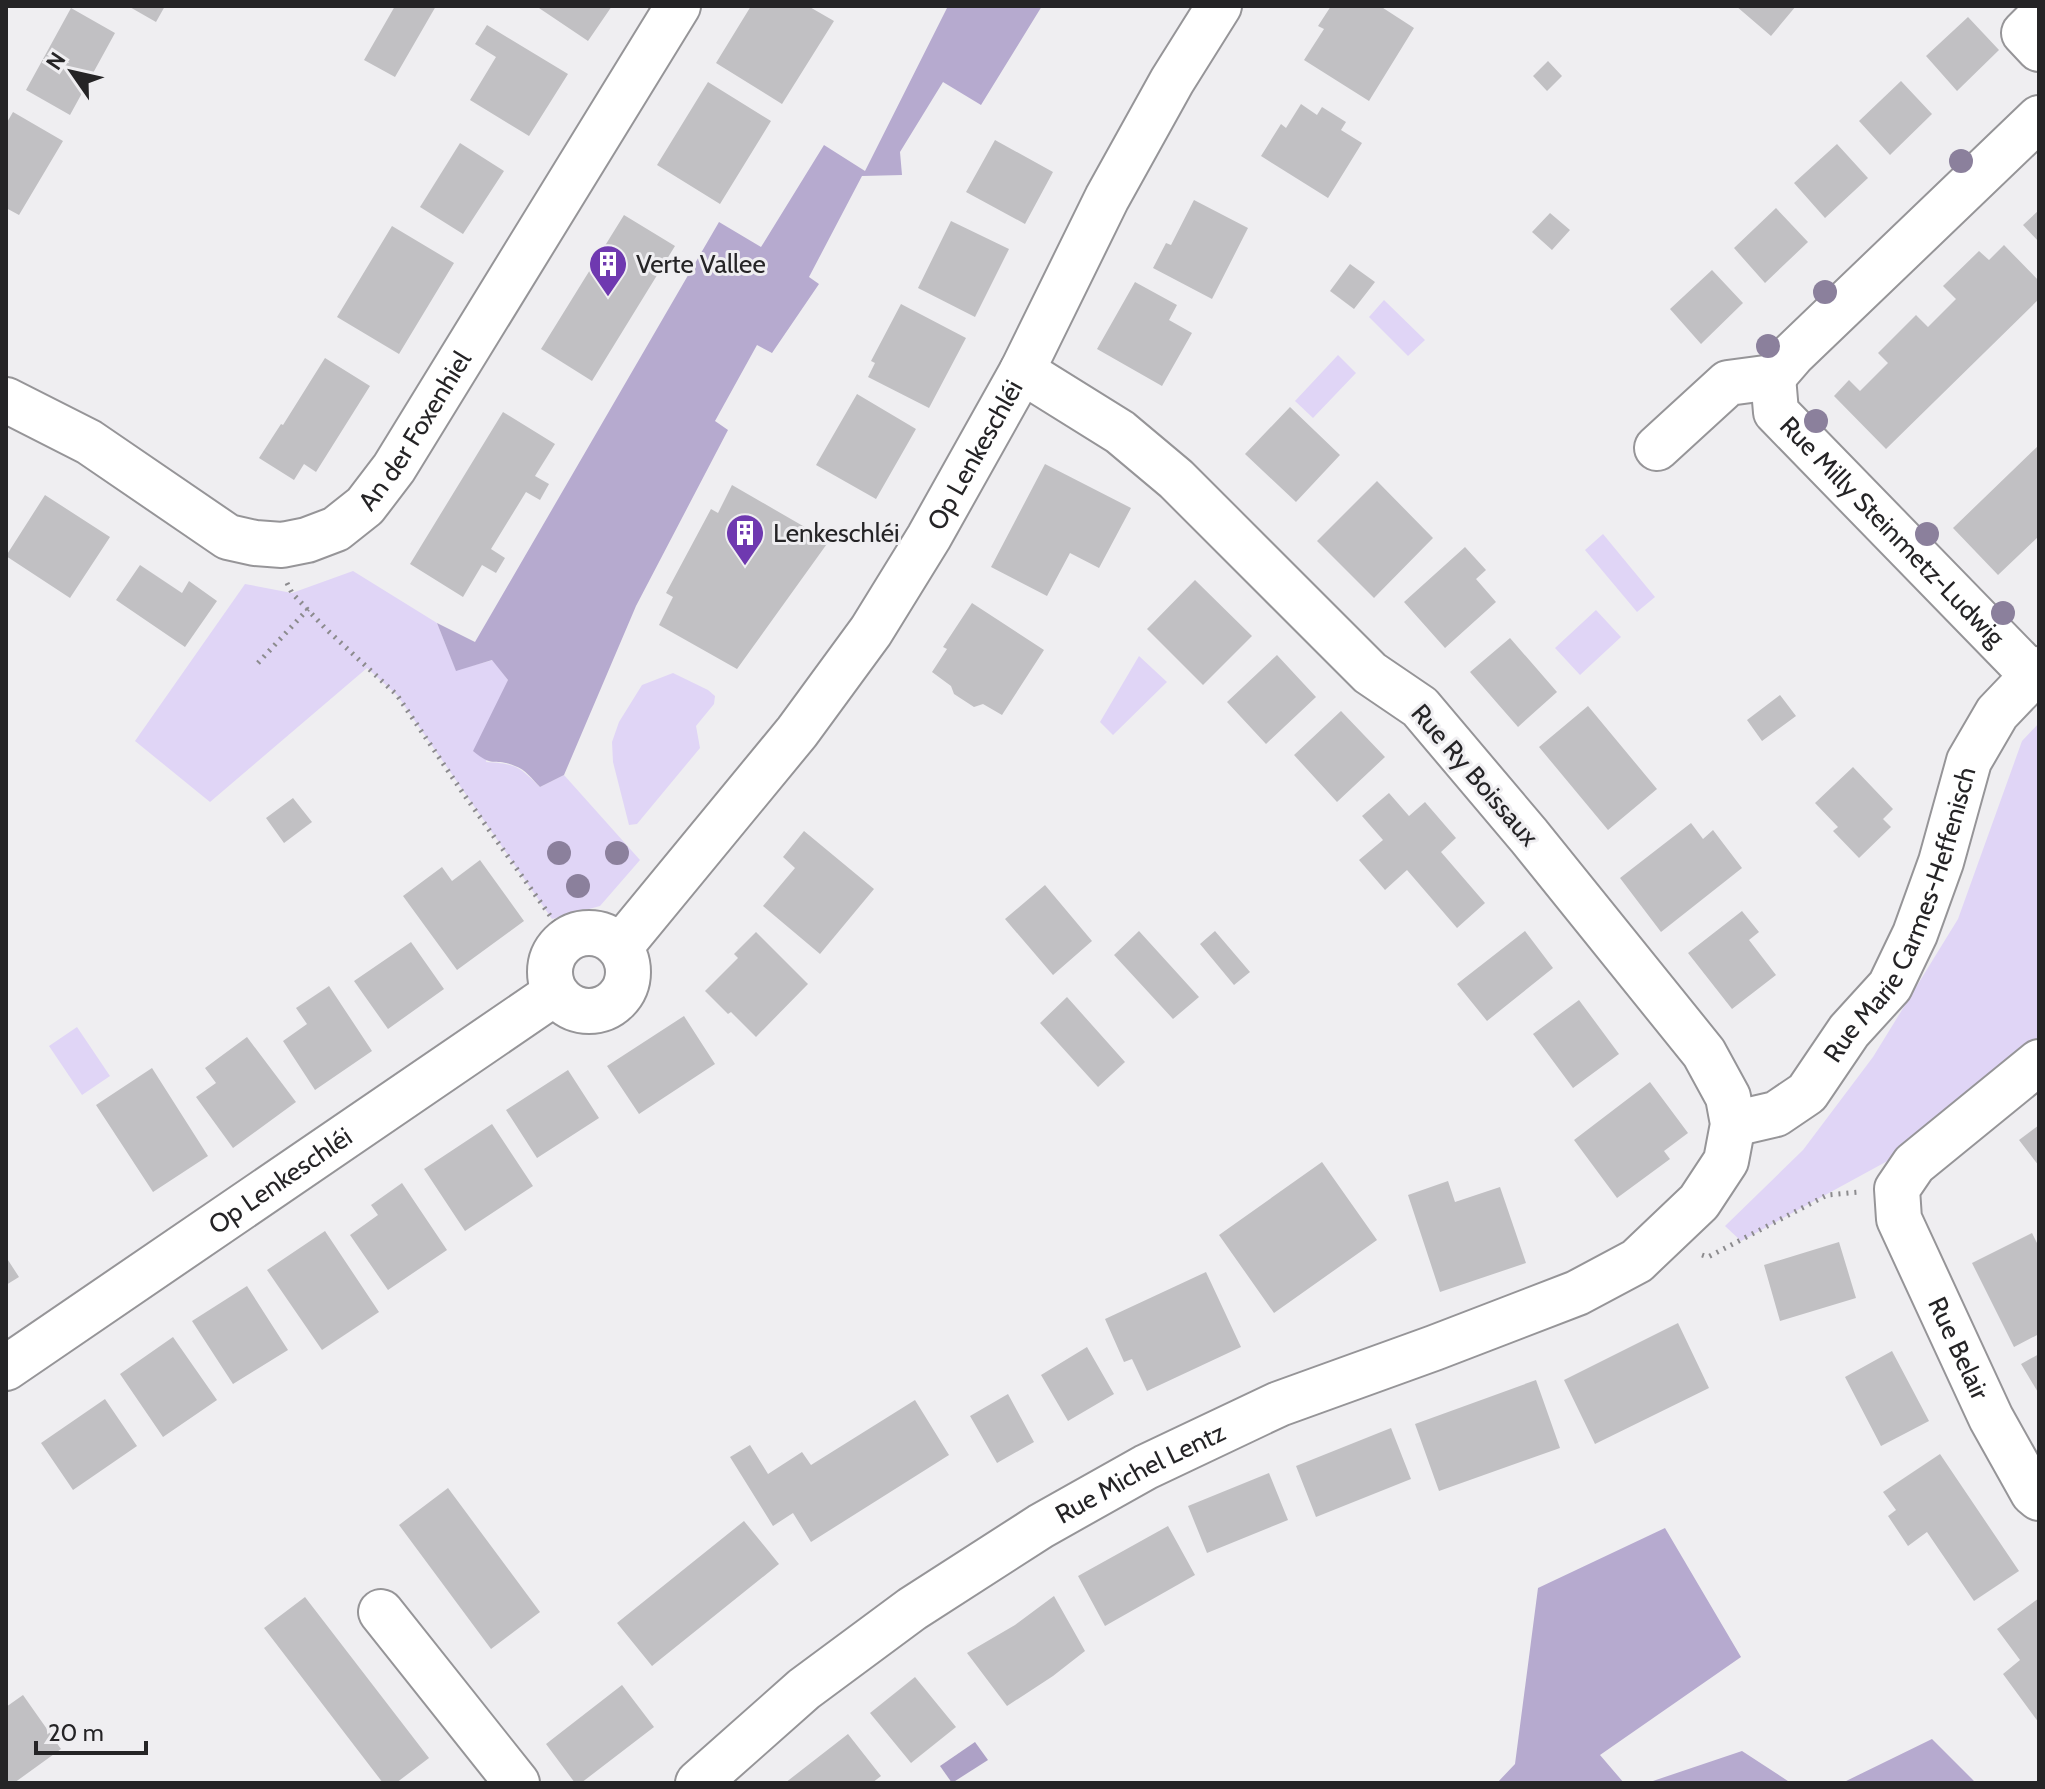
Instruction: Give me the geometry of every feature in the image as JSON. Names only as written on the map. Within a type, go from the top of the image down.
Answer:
[{"type":"street","name":"An der Foxenhiel","points":[[6,400],[89,442],[228,537],[282,545],[336,529],[365,506],[394,468],[678,6]]},
{"type":"street","name":"Op Lenkeschléi","points":[[620,947],[797,732],[871,631],[929,537],[1022,371],[1107,198],[1172,81],[1219,6]]},
{"type":"street","points":[[1657,448],[1728,383],[1773,377],[1792,355],[2039,118]]},
{"type":"street","name":"Rue Ry Boissaux","points":[[1022,371],[1120,432],[1154,460],[1370,673],[1420,707],[1529,836],[1704,1053],[1728,1097],[1733,1124],[1726,1161],[1699,1202],[1637,1261]]},
{"type":"street","name":"Rue Milly Steinmetz-Ludwig","points":[[1773,377],[1776,412],[2036,672]]},
{"type":"street","name":"Rue Marie Carmes-Heffenisch","points":[[1733,1124],[1776,1114],[1807,1093],[1849,1031],[1890,986],[1915,934],[1941,862],[1969,761],[1997,713],[2036,672]]},
{"type":"street","points":[[589,933],[601,934],[620,947],[628,971],[621,995],[612,1004],[587,1012],[574,1009],[555,993],[550,981],[552,958],[568,939],[589,933]]},
{"type":"street","name":"Op Lenkeschléi","points":[[6,1368],[555,993]]},
{"type":"street","points":[[1897,1189],[1914,1164],[2039,1062]]},
{"type":"street","name":"Rue Belair","points":[[1897,1189],[1899,1219],[1912,1248],[1991,1418],[2033,1493],[2039,1498]]},
{"type":"street","name":"Rue Michel Lentz","points":[[698,1783],[804,1689],[912,1609],[1041,1526],[1146,1467],[1279,1404],[1577,1293],[1637,1261]]},
{"type":"street","points":[[381,1612],[517,1783]]},
{"type":"path","points":[[286,583],[325,628],[397,695],[556,924]]},
{"type":"path","points":[[258,663],[308,609]]},
{"type":"path","points":[[1671,1229],[1696,1254],[1708,1257],[1827,1195],[1897,1189]]},
{"type":"shaded area","points":[[948,6],[1042,6],[981,105],[943,82],[900,152],[902,175],[862,176],[809,277],[819,284],[772,353],[757,345],[715,421],[728,430],[636,606],[564,775],[540,787],[519,767],[480,756],[473,751],[508,680],[492,660],[456,671],[437,623],[475,642],[719,222],[761,247],[824,145],[865,171]]},
{"type":"shaded area","points":[[1384,300],[1425,340],[1408,356],[1369,317]]},
{"type":"shaded area","points":[[1338,355],[1356,373],[1313,418],[1295,401]]},
{"type":"shaded area","points":[[1603,534],[1655,597],[1637,612],[1585,550]]},
{"type":"shaded area","points":[[353,571],[437,623],[456,670],[493,660],[508,680],[486,762],[516,767],[540,787],[564,775],[640,860],[600,906],[552,919],[397,695],[367,668],[210,802],[135,741],[245,584],[292,593]]},
{"type":"shaded area","points":[[1596,610],[1621,637],[1580,675],[1555,648]]},
{"type":"shaded area","points":[[1139,656],[1167,682],[1113,735],[1100,722]]},
{"type":"shaded area","points":[[673,673],[708,690],[715,696],[714,704],[696,726],[700,748],[637,824],[629,825],[613,762],[612,742],[619,722],[642,685]]},
{"type":"shaded area","points":[[2039,723],[2039,1040],[1904,1152],[1741,1241],[1725,1226],[1803,1150],[1873,1057],[1958,919],[2022,741]]},
{"type":"shaded area","points":[[77,1027],[110,1076],[82,1095],[49,1046]]},
{"type":"shaded area","points":[[1665,1528],[1741,1657],[1600,1755],[1624,1783],[1497,1783],[1515,1764],[1538,1588]]},
{"type":"shaded area","points":[[1932,1739],[1976,1783],[1842,1783]]},
{"type":"shaded area","points":[[975,1742],[988,1760],[952,1783],[940,1766]]},
{"type":"shaded area","points":[[1742,1751],[1791,1783],[1647,1783]]},
{"type":"building","points":[[128,6],[165,6],[156,22]]},
{"type":"building","points":[[395,6],[436,6],[395,77],[364,60]]},
{"type":"building","points":[[536,6],[612,6],[588,41]]},
{"type":"building","points":[[751,6],[808,6],[834,21],[782,104],[716,63]]},
{"type":"building","points":[[1331,6],[1380,6],[1414,28],[1369,101],[1304,60],[1324,29],[1318,26]]},
{"type":"building","points":[[1736,6],[1796,6],[1771,36]]},
{"type":"building","points":[[71,8],[115,33],[70,115],[26,90]]},
{"type":"building","points":[[1968,17],[1999,50],[1957,91],[1926,56]]},
{"type":"building","points":[[487,25],[568,74],[529,136],[470,100],[496,57],[475,44]]},
{"type":"building","points":[[1548,61],[1562,76],[1547,91],[1533,76]]},
{"type":"building","points":[[1901,81],[1932,114],[1890,155],[1859,121]]},
{"type":"building","points":[[708,82],[771,121],[720,204],[657,165]]},
{"type":"building","points":[[1301,104],[1317,115],[1322,107],[1346,122],[1341,130],[1362,143],[1328,198],[1261,156],[1281,124],[1286,128]]},
{"type":"building","points":[[13,112],[63,141],[19,215],[6,208],[6,124]]},
{"type":"building","points":[[995,140],[1053,172],[1025,224],[966,192]]},
{"type":"building","points":[[460,143],[504,171],[463,234],[420,207]]},
{"type":"building","points":[[1837,144],[1868,178],[1825,218],[1794,183]]},
{"type":"building","points":[[1194,200],[1248,228],[1212,299],[1153,268],[1166,243],[1171,245]]},
{"type":"building","points":[[1776,208],[1808,242],[1765,283],[1734,248]]},
{"type":"building","points":[[2039,210],[2039,242],[2023,225]]},
{"type":"building","points":[[1550,213],[1570,230],[1552,250],[1532,232]]},
{"type":"building","name":"Verte Vallee","points":[[624,215],[675,246],[592,381],[541,349]]},
{"type":"building","points":[[951,221],[1009,249],[975,317],[918,288]]},
{"type":"building","points":[[392,226],[454,263],[399,354],[337,317]]},
{"type":"building","points":[[2004,245],[2039,281],[2039,299],[1886,449],[1834,396],[1849,380],[1860,391],[1888,363],[1878,353],[1916,315],[1928,327],[1956,299],[1943,286],[1979,251],[1989,260]]},
{"type":"building","points":[[1350,264],[1375,282],[1354,309],[1330,291]]},
{"type":"building","points":[[1712,270],[1743,303],[1701,344],[1670,309]]},
{"type":"building","points":[[1135,282],[1177,305],[1169,320],[1192,333],[1162,386],[1097,349]]},
{"type":"building","points":[[901,304],[966,338],[929,408],[868,377],[875,363],[871,361]]},
{"type":"building","points":[[325,358],[370,386],[316,472],[304,464],[294,480],[259,458]]},
{"type":"building","points":[[857,394],[916,429],[876,499],[816,465]]},
{"type":"building","points":[[1290,407],[1340,455],[1296,502],[1245,454]]},
{"type":"building","points":[[503,412],[555,444],[535,476],[549,484],[540,500],[526,492],[491,549],[505,558],[496,573],[482,565],[463,597],[410,564]]},
{"type":"building","points":[[2039,445],[2039,536],[1998,575],[1953,528]]},
{"type":"building","points":[[1045,464],[1131,508],[1099,568],[1070,553],[1047,596],[991,567]]},
{"type":"building","points":[[1377,481],[1433,538],[1374,598],[1317,541]]},
{"type":"building","name":"Lenkeschléi","points":[[732,485],[829,541],[737,669],[659,625],[673,597],[666,593],[711,509],[718,513]]},
{"type":"building","points":[[45,495],[110,537],[70,598],[6,556]]},
{"type":"building","points":[[1465,547],[1486,570],[1476,579],[1496,602],[1445,648],[1404,602]]},
{"type":"building","points":[[140,565],[182,593],[189,581],[217,601],[185,647],[116,600]]},
{"type":"building","points":[[1195,580],[1252,636],[1203,685],[1147,629]]},
{"type":"building","points":[[972,603],[1044,650],[1002,715],[983,704],[974,707],[954,694],[951,686],[932,672],[947,649],[943,647]]},
{"type":"building","points":[[1510,638],[1557,692],[1518,727],[1470,672]]},
{"type":"building","points":[[1277,655],[1316,697],[1266,744],[1227,702]]},
{"type":"building","points":[[1780,695],[1796,716],[1762,741],[1747,720]]},
{"type":"building","points":[[1588,706],[1657,789],[1608,830],[1539,747]]},
{"type":"building","points":[[1341,711],[1385,757],[1337,802],[1294,755]]},
{"type":"building","points":[[1853,767],[1893,809],[1883,819],[1891,827],[1859,858],[1833,831],[1838,827],[1815,803]]},
{"type":"building","points":[[1389,793],[1409,816],[1425,802],[1456,838],[1441,852],[1485,903],[1457,928],[1407,870],[1385,890],[1359,860],[1383,840],[1362,816]]},
{"type":"building","points":[[293,798],[312,822],[284,843],[266,818]]},
{"type":"building","points":[[1691,823],[1703,839],[1713,830],[1742,868],[1661,932],[1620,878]]},
{"type":"building","points":[[804,831],[874,889],[820,954],[763,906],[795,868],[783,857]]},
{"type":"building","points":[[480,860],[524,921],[457,970],[403,896],[442,867],[452,881]]},
{"type":"building","points":[[1045,885],[1092,941],[1053,975],[1005,919]]},
{"type":"building","points":[[1742,911],[1759,932],[1749,940],[1776,975],[1732,1009],[1688,953]]},
{"type":"building","points":[[1139,931],[1199,997],[1173,1019],[1114,955]]},
{"type":"building","points":[[1215,931],[1250,972],[1234,985],[1200,944]]},
{"type":"building","points":[[1525,931],[1553,968],[1487,1021],[1457,984]]},
{"type":"building","points":[[756,932],[808,984],[756,1037],[705,991],[738,958],[734,954]]},
{"type":"building","points":[[411,942],[444,989],[388,1029],[354,981]]},
{"type":"building","points":[[329,986],[372,1051],[315,1090],[283,1041],[307,1024],[296,1008]]},
{"type":"building","points":[[1067,997],[1125,1062],[1098,1087],[1040,1023]]},
{"type":"building","points":[[1579,1000],[1619,1054],[1573,1088],[1533,1034]]},
{"type":"building","points":[[684,1016],[715,1064],[639,1114],[607,1066]]},
{"type":"building","points":[[247,1037],[296,1102],[233,1148],[196,1097],[216,1083],[205,1068]]},
{"type":"building","points":[[152,1068],[208,1156],[153,1192],[96,1105]]},
{"type":"building","points":[[568,1070],[599,1118],[537,1158],[506,1110]]},
{"type":"building","points":[[1650,1082],[1688,1133],[1664,1151],[1670,1159],[1617,1198],[1574,1140]]},
{"type":"building","points":[[492,1124],[533,1186],[465,1231],[424,1169]]},
{"type":"building","points":[[2039,1125],[2039,1166],[2019,1140]]},
{"type":"building","points":[[1322,1162],[1377,1240],[1274,1313],[1219,1235]]},
{"type":"building","points":[[1448,1181],[1455,1202],[1500,1187],[1526,1263],[1440,1292],[1408,1195]]},
{"type":"building","points":[[402,1183],[447,1250],[388,1290],[350,1235],[378,1215],[371,1205]]},
{"type":"building","points":[[325,1231],[379,1312],[322,1350],[267,1270]]},
{"type":"building","points":[[2032,1233],[2039,1247],[2039,1334],[2014,1347],[1972,1263]]},
{"type":"building","points":[[1839,1242],[1856,1298],[1780,1321],[1764,1265]]},
{"type":"building","points":[[6,1257],[19,1277],[6,1285]]},
{"type":"building","points":[[1206,1272],[1241,1347],[1147,1391],[1132,1359],[1124,1362],[1105,1319]]},
{"type":"building","points":[[247,1286],[288,1350],[233,1384],[192,1321]]},
{"type":"building","points":[[1678,1323],[1709,1388],[1595,1444],[1564,1380]]},
{"type":"building","points":[[173,1337],[217,1400],[163,1437],[120,1374]]},
{"type":"building","points":[[1087,1347],[1114,1394],[1068,1421],[1041,1375]]},
{"type":"building","points":[[1892,1351],[1929,1421],[1881,1446],[1845,1377]]},
{"type":"building","points":[[2039,1354],[2039,1394],[2021,1364]]},
{"type":"building","points":[[1536,1380],[1560,1448],[1439,1491],[1415,1424]]},
{"type":"building","points":[[1008,1394],[1034,1442],[997,1463],[970,1416]]},
{"type":"building","points":[[105,1399],[137,1446],[73,1490],[41,1443]]},
{"type":"building","points":[[915,1400],[949,1455],[811,1542],[793,1513],[773,1526],[730,1457],[750,1445],[768,1474],[802,1452],[811,1465]]},
{"type":"building","points":[[1391,1428],[1411,1479],[1316,1517],[1296,1466]]},
{"type":"building","points":[[1940,1454],[2019,1571],[1974,1601],[1927,1532],[1908,1546],[1888,1516],[1896,1510],[1883,1492]]},
{"type":"building","points":[[1269,1473],[1288,1520],[1207,1553],[1188,1506]]},
{"type":"building","points":[[448,1488],[540,1612],[491,1649],[399,1525]]},
{"type":"building","points":[[744,1521],[779,1564],[652,1666],[617,1623]]},
{"type":"building","points":[[1168,1526],[1195,1575],[1105,1626],[1078,1576]]},
{"type":"building","points":[[1054,1596],[1085,1651],[1007,1706],[967,1653],[1015,1625]]},
{"type":"building","points":[[305,1597],[429,1758],[396,1783],[383,1783],[264,1628]]},
{"type":"building","points":[[2039,1598],[2039,1723],[2003,1674],[2020,1660],[1997,1629]]},
{"type":"building","points":[[915,1677],[956,1727],[911,1763],[870,1713]]},
{"type":"building","points":[[622,1685],[654,1727],[581,1783],[575,1783],[546,1744]]},
{"type":"building","points":[[23,1695],[61,1749],[14,1783],[6,1783],[6,1707]]},
{"type":"building","points":[[848,1734],[881,1776],[872,1783],[785,1783]]},
{"type":"place","name":"Verte Vallee","points":[[608,298]]},
{"type":"place","name":"Lenkeschléi","points":[[745,567]]}]
